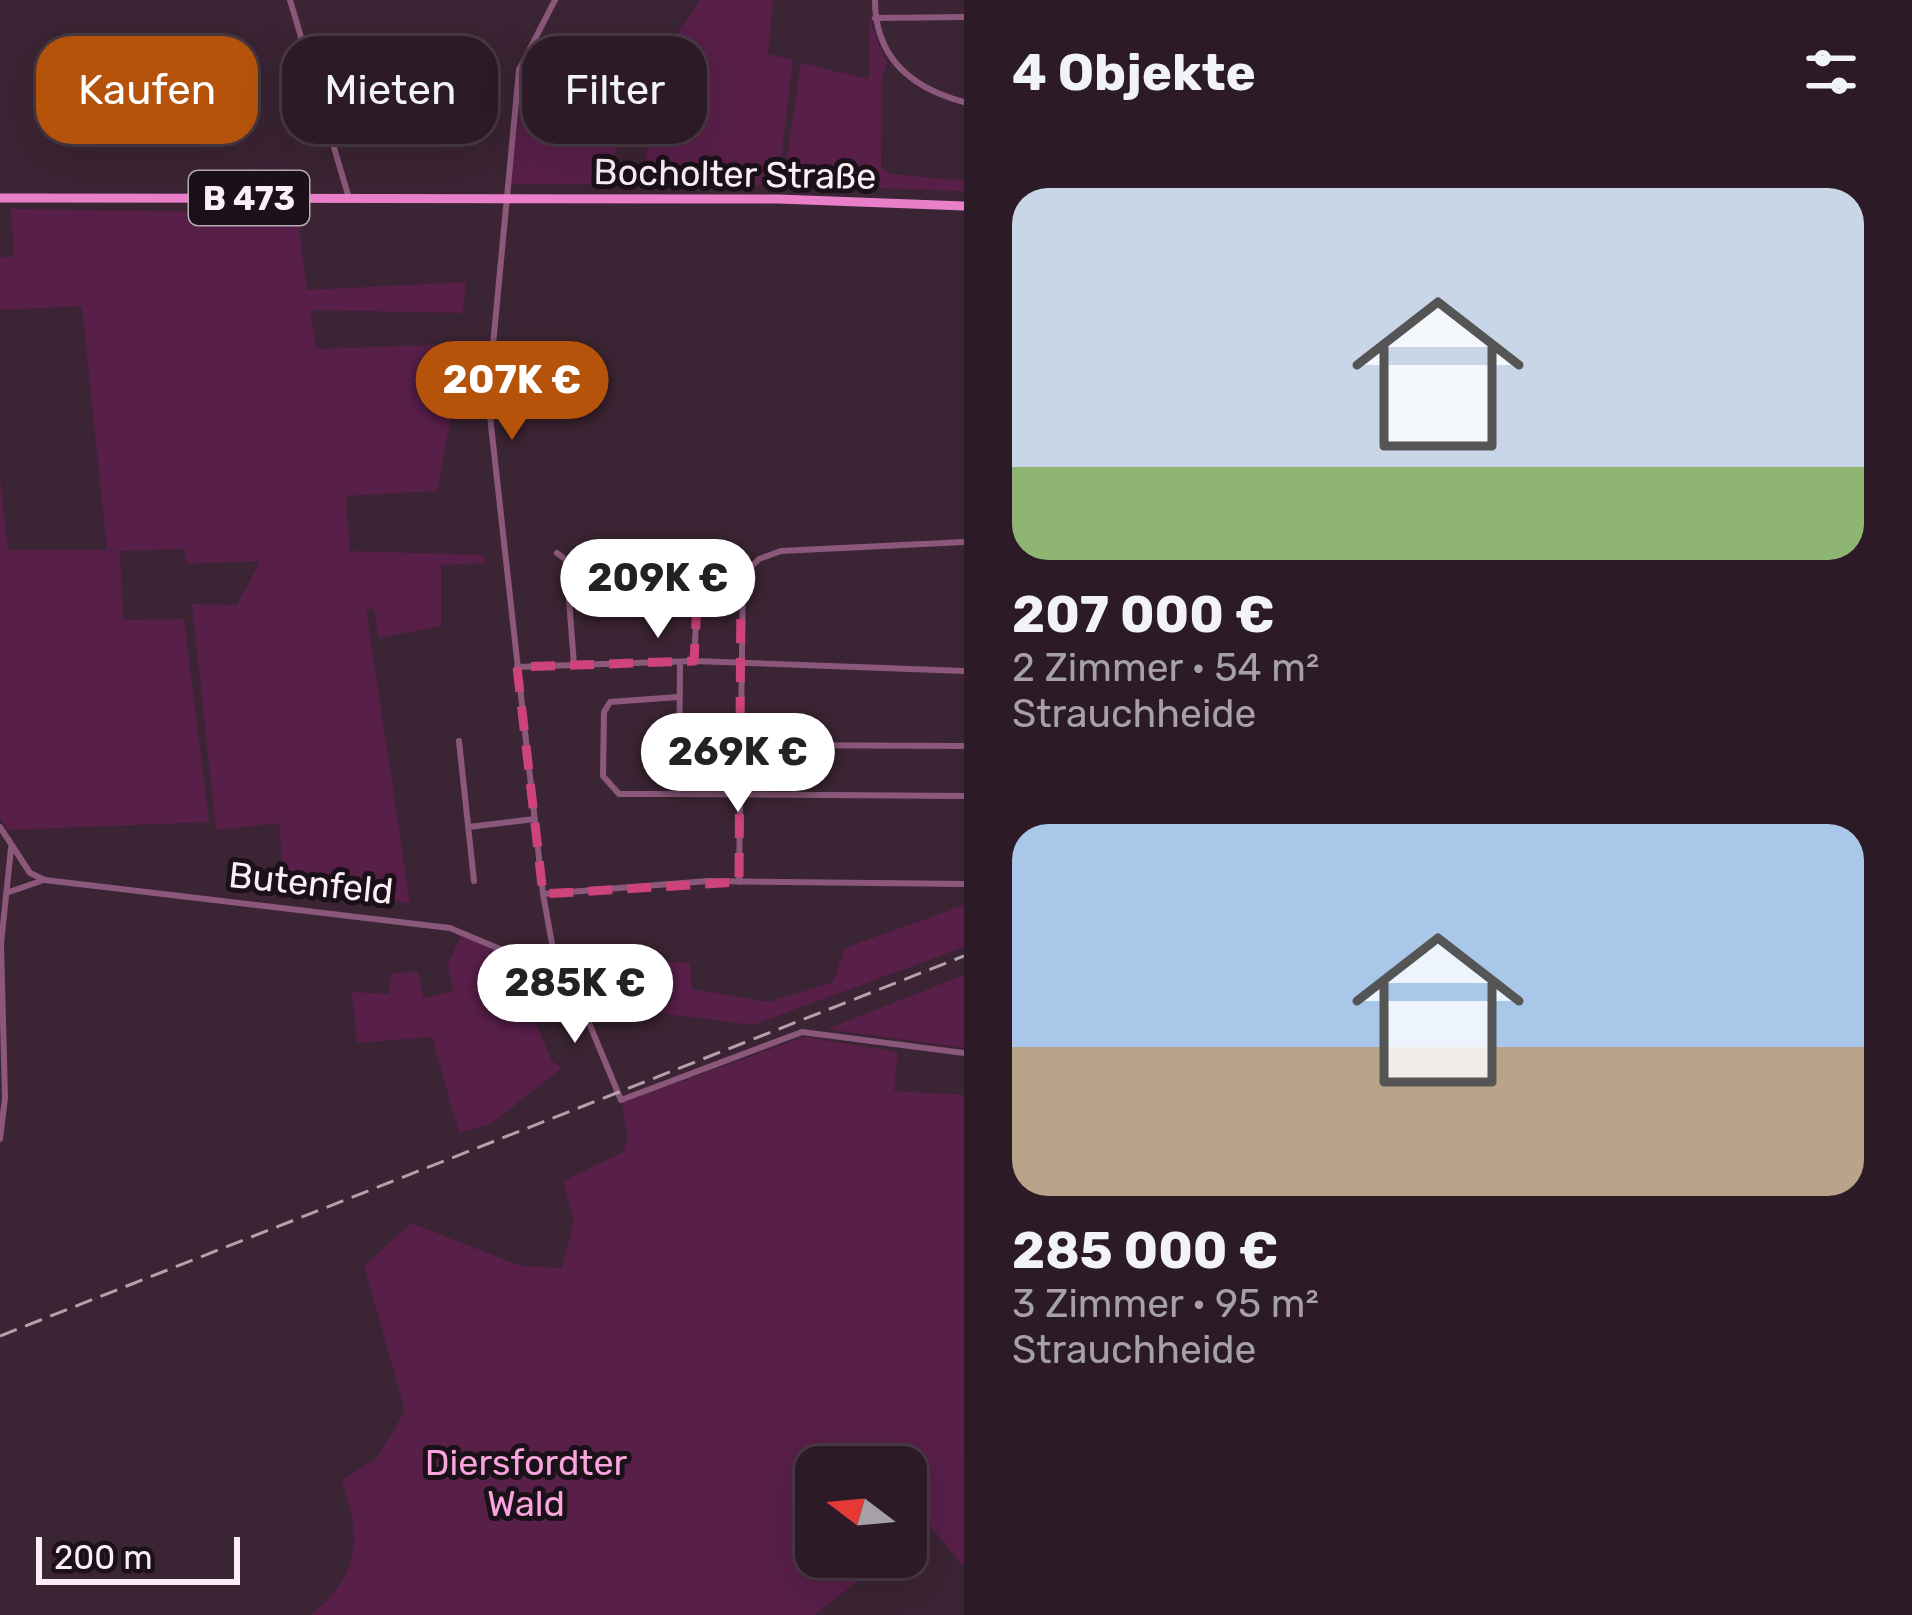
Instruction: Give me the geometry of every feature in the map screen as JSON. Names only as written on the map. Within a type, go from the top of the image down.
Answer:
[{"type":"main road","name":"B 473","points":[[0,198],[502,198]]},
{"type":"main road","name":"Bocholter Straße","points":[[502,198],[964,206]]},
{"type":"street","points":[[290,0],[350,198]]},
{"type":"street","points":[[555,0],[522,57],[502,198],[488,398],[550,950],[579,999],[621,1100],[802,1032],[964,1053]]},
{"type":"street","points":[[875,0],[875,18],[893,64],[925,89],[964,102]]},
{"type":"street","points":[[875,18],[964,17]]},
{"type":"street","points":[[739,882],[741,580],[754,563],[773,552],[964,542]]},
{"type":"street","points":[[557,553],[566,560],[574,665]]},
{"type":"street","points":[[694,661],[698,586],[705,580],[741,580]]},
{"type":"street","points":[[517,667],[694,661],[964,671]]},
{"type":"street","points":[[679,794],[680,662]]},
{"type":"street","points":[[680,697],[610,702],[604,712],[603,776],[619,794],[964,796]]},
{"type":"street","points":[[459,741],[475,881]]},
{"type":"street","points":[[740,745],[964,746]]},
{"type":"street","points":[[468,826],[535,819]]},
{"type":"street","points":[[0,827],[30,873],[45,880]]},
{"type":"street","points":[[0,1139],[11,845]]},
{"type":"street","name":"Butenfeld","points":[[6,893],[45,880],[450,928],[562,976]]},
{"type":"street","points":[[542,894],[739,882],[964,884]]},
{"type":"street","points":[[536,963],[550,950]]},
{"type":"highlighted area","points":[[741,580],[739,882],[543,894],[517,667],[694,661],[698,586]]},
{"type":"green space","points":[[700,0],[773,0],[768,54],[793,60],[778,185],[640,184],[640,170],[648,171],[650,164],[645,161],[648,145],[644,144],[707,144],[707,36],[676,36]]},
{"type":"green space","points":[[870,5],[872,27],[887,64],[882,77],[881,168],[892,174],[964,181],[964,191],[783,185],[801,63],[869,79]]},
{"type":"green space","points":[[522,98],[522,144],[617,144],[608,184],[510,184]]},
{"type":"green space","points":[[11,209],[297,213],[307,290],[466,282],[463,313],[310,310],[317,349],[456,344],[453,407],[437,491],[346,496],[350,551],[484,555],[485,563],[441,565],[441,626],[378,638],[374,609],[366,609],[410,903],[284,885],[279,823],[216,830],[192,604],[237,605],[260,561],[187,564],[184,549],[120,551],[123,620],[184,619],[209,822],[8,830],[0,817],[0,478],[8,550],[107,550],[82,306],[0,310],[0,258],[14,256]]},
{"type":"green space","points":[[964,905],[964,947],[753,1025],[629,1009],[625,959],[690,963],[692,989],[769,1002],[833,982],[845,948]]},
{"type":"green space","points":[[461,936],[555,976],[571,997],[530,1010],[552,1061],[562,1068],[491,1124],[459,1133],[432,1037],[357,1043],[352,992],[389,994],[391,973],[418,972],[424,998],[453,991],[448,963]]},
{"type":"green space","points":[[964,975],[964,1048],[827,1029]]},
{"type":"green space","name":"Diersfordter Wald","points":[[804,1037],[898,1052],[894,1091],[964,1095],[964,1567],[930,1526],[927,1528],[927,1446],[795,1446],[795,1578],[861,1578],[815,1615],[311,1615],[340,1584],[353,1553],[352,1519],[342,1480],[377,1458],[405,1411],[364,1266],[411,1223],[521,1266],[562,1268],[574,1220],[563,1181],[623,1152],[628,1138],[622,1103]]},
{"type":"railway","points":[[0,1336],[964,956]]}]
